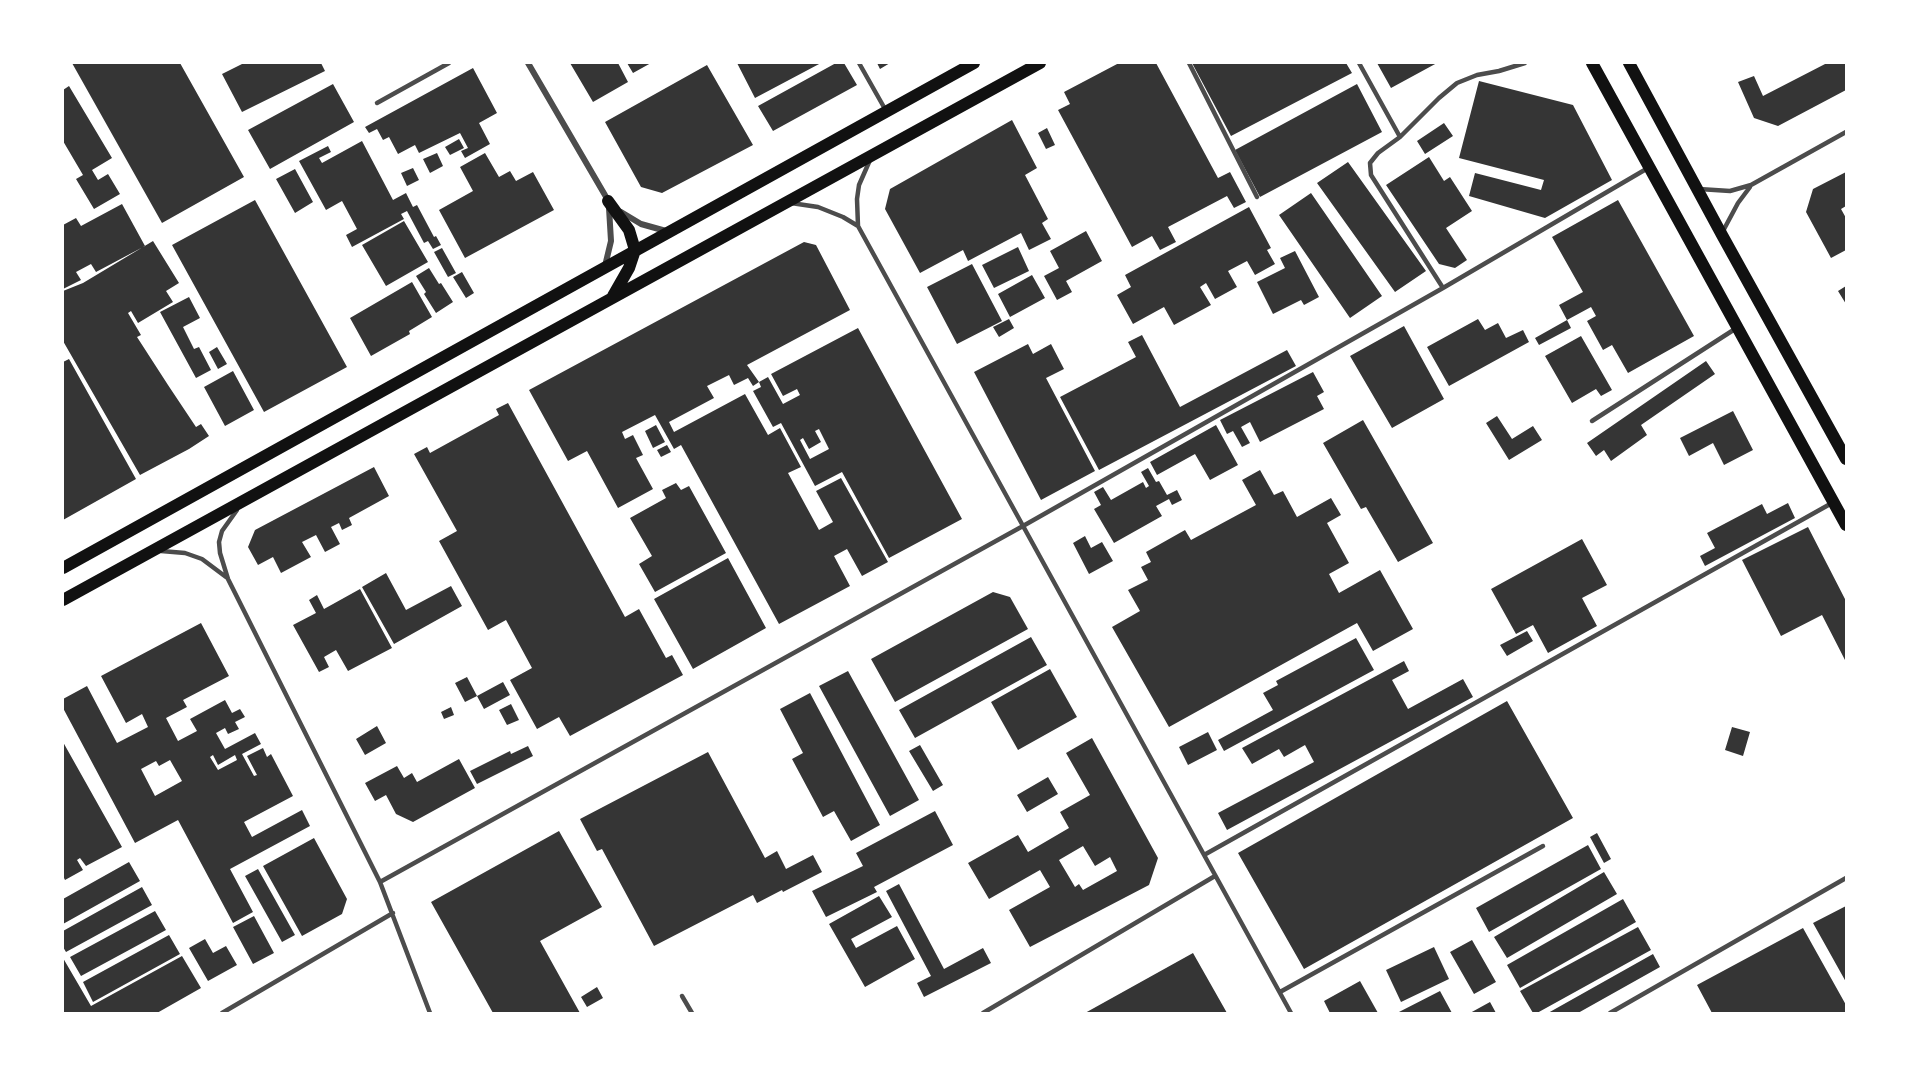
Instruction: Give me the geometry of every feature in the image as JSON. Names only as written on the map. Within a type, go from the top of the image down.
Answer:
[{"type":"main road","points":[[63,567],[974,63]]},
{"type":"main road","points":[[63,600],[1040,63]]},
{"type":"main road","points":[[1592,63],[1846,525]]},
{"type":"main road","points":[[1629,63],[1846,459]]},
{"type":"main road","points":[[608,201],[629,230],[635,250],[629,268],[612,297]]},
{"type":"street","points":[[528,63],[608,201],[612,228],[605,267]]},
{"type":"street","points":[[608,201],[630,218],[667,232]]},
{"type":"lane","points":[[376,103],[449,63]]},
{"type":"lane","points":[[859,63],[886,112]]},
{"type":"lane","points":[[1189,63],[1257,197]]},
{"type":"lane","points":[[1359,63],[1400,137]]},
{"type":"lane","points":[[1443,288],[1371,175],[1373,158],[1400,137],[1457,83],[1477,75],[1525,63]]},
{"type":"lane","points":[[1696,189],[1730,191],[1751,185],[1846,132]]},
{"type":"lane","points":[[874,153],[860,185],[857,199],[858,226],[1291,1013]]},
{"type":"lane","points":[[380,882],[1023,526],[1443,288],[1649,168]]},
{"type":"lane","points":[[1722,235],[1738,202],[1751,185]]},
{"type":"lane","points":[[785,203],[818,207],[858,226]]},
{"type":"lane","points":[[1592,422],[1738,328]]},
{"type":"lane","points":[[243,502],[228,521],[219,542],[219,553],[228,579],[380,882],[430,1013]]},
{"type":"lane","points":[[1204,855],[1833,502]]},
{"type":"lane","points":[[150,551],[167,550],[202,559],[228,579]]},
{"type":"lane","points":[[1280,992],[1543,846]]},
{"type":"lane","points":[[983,1013],[1215,876]]},
{"type":"lane","points":[[1614,1012],[1846,878]]},
{"type":"lane","points":[[222,1013],[393,913]]},
{"type":"lane","points":[[682,996],[692,1013]]},
{"type":"building","points":[[72,63],[180,63],[244,177],[162,223]]},
{"type":"building","points":[[244,63],[321,63],[325,71],[242,112],[222,74]]},
{"type":"building","points":[[570,63],[618,63],[628,82],[593,102]]},
{"type":"building","points":[[627,63],[651,63],[633,73]]},
{"type":"building","points":[[737,63],[821,63],[755,98]]},
{"type":"building","points":[[836,63],[844,63],[857,85],[773,131],[758,106]]},
{"type":"building","points":[[877,63],[890,63],[880,69]]},
{"type":"building","points":[[1119,63],[1156,63],[1218,178],[1230,172],[1246,202],[1234,208],[1227,196],[1168,227],[1176,242],[1160,250],[1152,236],[1132,247],[1058,110],[1070,104],[1064,92]]},
{"type":"building","points":[[1192,63],[1346,63],[1352,73],[1231,136]]},
{"type":"building","points":[[1377,63],[1437,63],[1391,88]]},
{"type":"building","points":[[1827,63],[1846,63],[1846,90],[1778,126],[1754,118],[1738,82],[1754,76],[1763,96]]},
{"type":"building","points":[[707,65],[753,145],[662,193],[641,187],[605,122]]},
{"type":"building","points":[[473,68],[497,113],[479,123],[490,144],[465,158],[461,151],[468,148],[460,133],[419,153],[415,145],[398,154],[389,137],[383,140],[377,129],[369,133],[365,127]]},
{"type":"building","points":[[1479,81],[1573,105],[1612,180],[1545,218],[1469,196],[1475,173],[1541,190],[1544,180],[1459,158]]},
{"type":"building","points":[[333,84],[354,122],[270,169],[248,130]]},
{"type":"building","points":[[1357,84],[1382,132],[1260,197],[1235,150]]},
{"type":"building","points":[[69,86],[112,158],[92,170],[98,180],[108,174],[120,194],[94,209],[76,179],[83,175],[63,141],[63,90]]},
{"type":"building","points":[[1012,120],[1037,168],[1025,175],[1048,219],[1042,223],[1051,239],[1029,250],[1021,233],[968,261],[963,250],[920,273],[885,209],[890,189]]},
{"type":"building","points":[[1444,123],[1453,136],[1425,154],[1417,141]]},
{"type":"building","points":[[1047,128],[1055,145],[1046,149],[1038,133]]},
{"type":"building","points":[[459,139],[464,148],[450,155],[445,147]]},
{"type":"building","points":[[362,141],[393,200],[406,193],[413,207],[417,205],[434,237],[436,236],[441,245],[433,249],[428,241],[424,243],[407,211],[401,214],[404,219],[352,247],[346,235],[357,229],[342,201],[326,210],[299,161],[328,146],[331,152],[319,158],[322,163]]},
{"type":"building","points":[[437,153],[443,166],[430,173],[423,159]]},
{"type":"building","points":[[485,153],[499,177],[510,171],[516,181],[533,172],[554,210],[465,258],[439,210],[473,191],[460,167]]},
{"type":"building","points":[[1429,157],[1444,181],[1450,177],[1472,211],[1446,228],[1467,260],[1455,268],[1439,264],[1386,185]]},
{"type":"building","points":[[1348,162],[1426,271],[1395,292],[1317,183]]},
{"type":"building","points":[[413,168],[419,180],[407,186],[401,173]]},
{"type":"building","points":[[295,169],[313,202],[295,213],[276,179]]},
{"type":"building","points":[[1846,172],[1846,206],[1841,209],[1846,218],[1846,250],[1831,258],[1806,212],[1813,189]]},
{"type":"building","points":[[1311,193],[1382,296],[1350,318],[1279,215]]},
{"type":"building","points":[[255,200],[347,367],[264,412],[172,245]]},
{"type":"building","points":[[1618,200],[1694,336],[1628,373],[1612,345],[1603,350],[1587,321],[1596,316],[1591,307],[1567,320],[1559,305],[1583,292],[1552,237]]},
{"type":"building","points":[[122,204],[145,246],[96,272],[91,264],[76,272],[81,280],[63,289],[63,225],[76,218],[81,226]]},
{"type":"building","points":[[1249,207],[1271,248],[1267,250],[1275,264],[1255,275],[1247,261],[1228,271],[1237,287],[1215,299],[1206,283],[1200,287],[1211,305],[1174,325],[1164,307],[1133,324],[1117,295],[1131,287],[1125,275]]},
{"type":"building","points":[[404,221],[428,262],[386,286],[362,245]]},
{"type":"building","points":[[1086,231],[1102,261],[1066,281],[1072,292],[1057,300],[1044,276],[1059,268],[1050,251]]},
{"type":"building","points":[[153,241],[179,283],[166,291],[173,302],[138,323],[131,311],[128,313],[141,335],[137,337],[168,385],[196,427],[201,424],[209,436],[140,475],[63,341],[63,291],[83,283]]},
{"type":"building","points":[[804,242],[816,245],[850,310],[747,365],[759,382],[753,386],[748,378],[734,385],[729,375],[707,386],[714,398],[669,422],[674,432],[745,394],[768,435],[780,428],[801,467],[788,473],[819,530],[833,522],[816,491],[841,478],[888,562],[862,576],[847,549],[834,556],[850,586],[779,624],[681,445],[674,449],[655,415],[622,432],[625,439],[633,435],[643,455],[636,458],[653,489],[618,508],[587,451],[568,461],[529,390]]},
{"type":"building","points":[[1018,247],[1029,271],[994,288],[982,265]]},
{"type":"building","points":[[442,248],[456,273],[448,277],[434,252]]},
{"type":"building","points":[[1295,251],[1319,297],[1304,305],[1301,300],[1273,314],[1257,282],[1285,268],[1280,258]]},
{"type":"building","points":[[972,264],[1002,321],[957,344],[927,287]]},
{"type":"building","points":[[429,268],[453,302],[436,313],[416,276]]},
{"type":"building","points":[[462,272],[474,293],[466,298],[453,277]]},
{"type":"building","points":[[1032,275],[1045,298],[1010,317],[998,294]]},
{"type":"building","points":[[412,282],[432,317],[409,331],[410,334],[371,356],[350,318]]},
{"type":"building","points":[[1846,286],[1846,304],[1838,291]]},
{"type":"building","points":[[189,297],[200,318],[183,327],[194,349],[199,347],[211,370],[196,378],[160,312]]},
{"type":"building","points":[[1009,319],[1014,328],[999,337],[993,327]]},
{"type":"building","points":[[1478,319],[1485,330],[1498,323],[1506,338],[1523,330],[1529,342],[1449,386],[1427,347]]},
{"type":"building","points":[[1567,320],[1571,328],[1539,345],[1535,338]]},
{"type":"building","points":[[1404,326],[1444,399],[1392,428],[1350,356]]},
{"type":"building","points":[[858,328],[962,519],[889,558],[842,472],[815,486],[781,423],[773,427],[753,391],[761,387],[759,382],[768,377],[783,404],[800,395],[797,389],[783,396],[771,374]],"holes":[[[819,429],[829,449],[810,459],[800,440],[803,438],[809,449],[821,442],[815,431]]]},
{"type":"building","points":[[1142,335],[1180,407],[1287,350],[1296,366],[1099,470],[1060,397],[1136,357],[1128,342]]},
{"type":"building","points":[[1581,336],[1612,390],[1601,396],[1596,389],[1572,403],[1545,356]]},
{"type":"building","points":[[1028,344],[1033,354],[1051,344],[1064,369],[1046,378],[1095,471],[1041,500],[974,372]]},
{"type":"building","points":[[217,347],[227,364],[218,369],[209,352]]},
{"type":"building","points":[[69,359],[136,479],[63,520],[63,362]]},
{"type":"building","points":[[1706,361],[1715,374],[1641,425],[1647,435],[1611,461],[1604,450],[1596,456],[1587,443]]},
{"type":"building","points":[[233,371],[254,410],[225,426],[204,387]]},
{"type":"building","points":[[1313,372],[1324,392],[1317,396],[1324,409],[1260,442],[1250,422],[1241,427],[1250,443],[1242,447],[1233,431],[1227,434],[1220,420]]},
{"type":"building","points":[[508,403],[625,617],[639,609],[666,658],[672,655],[683,675],[570,736],[559,717],[537,729],[510,680],[532,668],[506,620],[488,630],[439,541],[457,531],[414,454],[427,447],[430,453],[499,415],[496,409]]},
{"type":"building","points":[[1733,411],[1753,450],[1724,465],[1713,443],[1689,456],[1680,438]]},
{"type":"building","points":[[1497,416],[1512,439],[1533,426],[1542,440],[1509,460],[1486,423]]},
{"type":"building","points":[[1363,420],[1433,543],[1398,562],[1366,507],[1361,509],[1323,443]]},
{"type":"building","points":[[656,425],[665,442],[653,448],[645,431]]},
{"type":"building","points":[[1216,425],[1238,465],[1210,480],[1195,454],[1157,475],[1150,462]]},
{"type":"building","points":[[667,445],[671,452],[661,457],[657,450]]},
{"type":"building","points":[[374,467],[389,496],[349,518],[352,525],[342,530],[339,523],[331,527],[340,544],[325,552],[316,535],[302,542],[311,557],[281,573],[273,557],[258,565],[248,547],[255,530]]},
{"type":"building","points":[[1148,468],[1167,495],[1177,490],[1182,500],[1172,505],[1169,499],[1156,506],[1162,516],[1114,543],[1094,509],[1101,505],[1094,492],[1103,487],[1111,500],[1143,482],[1146,488],[1149,486],[1141,472]]},
{"type":"building","points":[[1260,470],[1274,495],[1283,491],[1297,517],[1331,498],[1341,515],[1327,523],[1349,563],[1329,574],[1339,593],[1380,570],[1413,629],[1373,651],[1357,623],[1169,727],[1112,627],[1140,611],[1128,590],[1148,580],[1141,567],[1151,562],[1146,552],[1185,530],[1191,540],[1256,505],[1242,480]]},
{"type":"building","points":[[676,483],[681,490],[689,486],[726,553],[655,592],[639,564],[652,556],[630,518],[666,498],[662,490]]},
{"type":"building","points":[[1788,503],[1795,518],[1705,566],[1700,556],[1715,548],[1707,533],[1762,504],[1767,514]]},
{"type":"building","points":[[1808,527],[1846,601],[1846,662],[1822,615],[1781,636],[1742,560]]},
{"type":"building","points":[[1085,536],[1091,548],[1102,542],[1113,561],[1089,574],[1073,543]]},
{"type":"building","points":[[1582,539],[1607,585],[1582,598],[1597,626],[1548,653],[1533,625],[1516,634],[1491,589]]},
{"type":"building","points":[[728,558],[766,628],[693,669],[654,599]]},
{"type":"building","points":[[386,573],[406,610],[451,586],[462,606],[394,644],[362,587]]},
{"type":"building","points":[[360,589],[392,648],[348,671],[336,650],[324,657],[329,667],[319,672],[293,625],[316,613],[309,600],[317,595],[324,609]]},
{"type":"building","points":[[993,592],[1010,597],[1028,629],[895,702],[871,659]]},
{"type":"building","points":[[201,623],[229,676],[183,700],[187,707],[166,718],[178,741],[197,731],[190,719],[225,700],[232,713],[240,709],[245,717],[235,722],[239,729],[228,734],[225,728],[216,733],[225,749],[255,733],[261,744],[242,754],[254,776],[257,775],[247,756],[263,748],[267,757],[271,754],[293,796],[244,822],[252,837],[302,810],[310,826],[230,869],[253,912],[233,923],[178,820],[135,843],[63,708],[63,699],[87,686],[117,743],[148,727],[142,714],[126,723],[101,676]],"holes":[[[213,755],[218,765],[235,755],[237,760],[218,770],[210,757]],[[170,760],[182,781],[155,796],[141,769],[156,761],[159,766]]]},
{"type":"building","points":[[1527,631],[1533,641],[1507,656],[1500,645]]},
{"type":"building","points":[[1031,637],[1047,665],[915,738],[899,710]]},
{"type":"building","points":[[1356,638],[1374,670],[1224,751],[1218,740],[1273,710],[1263,693],[1278,685],[1276,681]]},
{"type":"building","points":[[1404,661],[1409,671],[1392,680],[1408,709],[1463,679],[1473,697],[1227,830],[1218,813],[1314,762],[1305,745],[1284,757],[1279,749],[1252,764],[1242,748]]},
{"type":"building","points":[[1050,669],[1077,717],[1018,750],[991,702]]},
{"type":"building","points":[[848,671],[919,800],[890,816],[819,686]]},
{"type":"building","points":[[467,677],[477,696],[465,702],[455,683]]},
{"type":"building","points":[[503,682],[510,695],[484,709],[477,696]]},
{"type":"building","points":[[810,693],[880,825],[851,841],[834,811],[823,817],[792,759],[803,753],[780,709]]},
{"type":"building","points":[[1507,701],[1573,818],[1304,969],[1238,853]]},
{"type":"building","points":[[511,704],[519,720],[507,725],[499,710]]},
{"type":"building","points":[[451,707],[454,715],[444,719],[441,712]]},
{"type":"building","points":[[377,726],[386,743],[365,755],[356,739]]},
{"type":"building","points":[[1732,727],[1750,732],[1743,756],[1725,750]]},
{"type":"building","points":[[1208,732],[1217,750],[1188,765],[1179,747]]},
{"type":"building","points":[[1092,738],[1158,858],[1149,885],[1030,947],[1009,910],[1050,887],[1040,870],[989,899],[968,863],[1018,835],[1028,852],[1069,828],[1060,812],[1090,795],[1066,753]],"holes":[[[1083,846],[1095,866],[1110,857],[1117,871],[1083,890],[1079,884],[1075,887],[1059,860]]]},
{"type":"building","points":[[63,742],[122,847],[86,866],[80,858],[77,860],[83,870],[65,880],[63,876]]},
{"type":"building","points":[[920,745],[943,785],[933,791],[909,751]]},
{"type":"building","points":[[528,746],[533,756],[477,784],[470,771],[510,751],[511,754]]},
{"type":"building","points":[[708,752],[765,858],[777,851],[786,869],[813,855],[822,872],[757,903],[753,895],[654,946],[602,849],[597,851],[580,819]]},
{"type":"building","points":[[459,759],[475,788],[413,822],[396,814],[386,795],[375,801],[365,783],[397,766],[404,778],[412,773],[417,782]]},
{"type":"building","points":[[1048,777],[1058,794],[1027,812],[1017,795]]},
{"type":"building","points":[[935,811],[953,845],[874,887],[877,892],[826,917],[812,891],[863,866],[856,853]]},
{"type":"building","points":[[559,831],[602,907],[540,941],[580,1013],[493,1013],[431,902]]},
{"type":"building","points":[[1597,833],[1611,859],[1604,863],[1590,837]]},
{"type":"building","points":[[314,838],[347,899],[342,914],[302,936],[263,866]]},
{"type":"building","points":[[1588,845],[1601,869],[1489,932],[1476,908]]},
{"type":"building","points":[[129,862],[140,881],[63,924],[63,899]]},
{"type":"building","points":[[258,869],[295,935],[282,942],[245,876]]},
{"type":"building","points":[[1604,872],[1617,894],[1507,958],[1494,937]]},
{"type":"building","points":[[899,884],[944,969],[983,948],[991,963],[924,997],[917,983],[931,976],[886,891]]},
{"type":"building","points":[[142,887],[152,905],[66,952],[63,947],[63,931]]},
{"type":"building","points":[[879,896],[892,917],[851,939],[856,948],[897,926],[915,959],[865,987],[829,924]]},
{"type":"building","points":[[1623,899],[1636,922],[1520,988],[1507,965]]},
{"type":"building","points":[[1846,906],[1846,982],[1813,923]]},
{"type":"building","points":[[155,911],[166,930],[81,976],[70,957]]},
{"type":"building","points":[[254,916],[274,953],[253,964],[233,927]]},
{"type":"building","points":[[1638,927],[1651,950],[1537,1013],[1533,1013],[1520,991]]},
{"type":"building","points":[[1803,928],[1846,1005],[1846,1013],[1712,1013],[1697,985]]},
{"type":"building","points":[[169,935],[180,954],[93,1002],[83,982]]},
{"type":"building","points":[[205,939],[213,953],[226,946],[237,965],[208,981],[189,948]]},
{"type":"building","points":[[1472,940],[1496,982],[1474,994],[1450,952]]},
{"type":"building","points":[[1434,947],[1449,979],[1401,1002],[1386,970]]},
{"type":"building","points":[[1193,953],[1227,1013],[1085,1013]]},
{"type":"building","points":[[1653,954],[1660,967],[1578,1013],[1548,1013]]},
{"type":"building","points":[[182,956],[201,988],[157,1013],[63,1013],[63,958],[91,1006]]},
{"type":"building","points":[[1360,981],[1378,1013],[1330,1013],[1324,1001]]},
{"type":"building","points":[[597,987],[603,998],[587,1007],[581,997]]},
{"type":"building","points":[[1440,991],[1452,1013],[1397,1013]]},
{"type":"building","points":[[1490,1002],[1496,1013],[1470,1013]]}]
